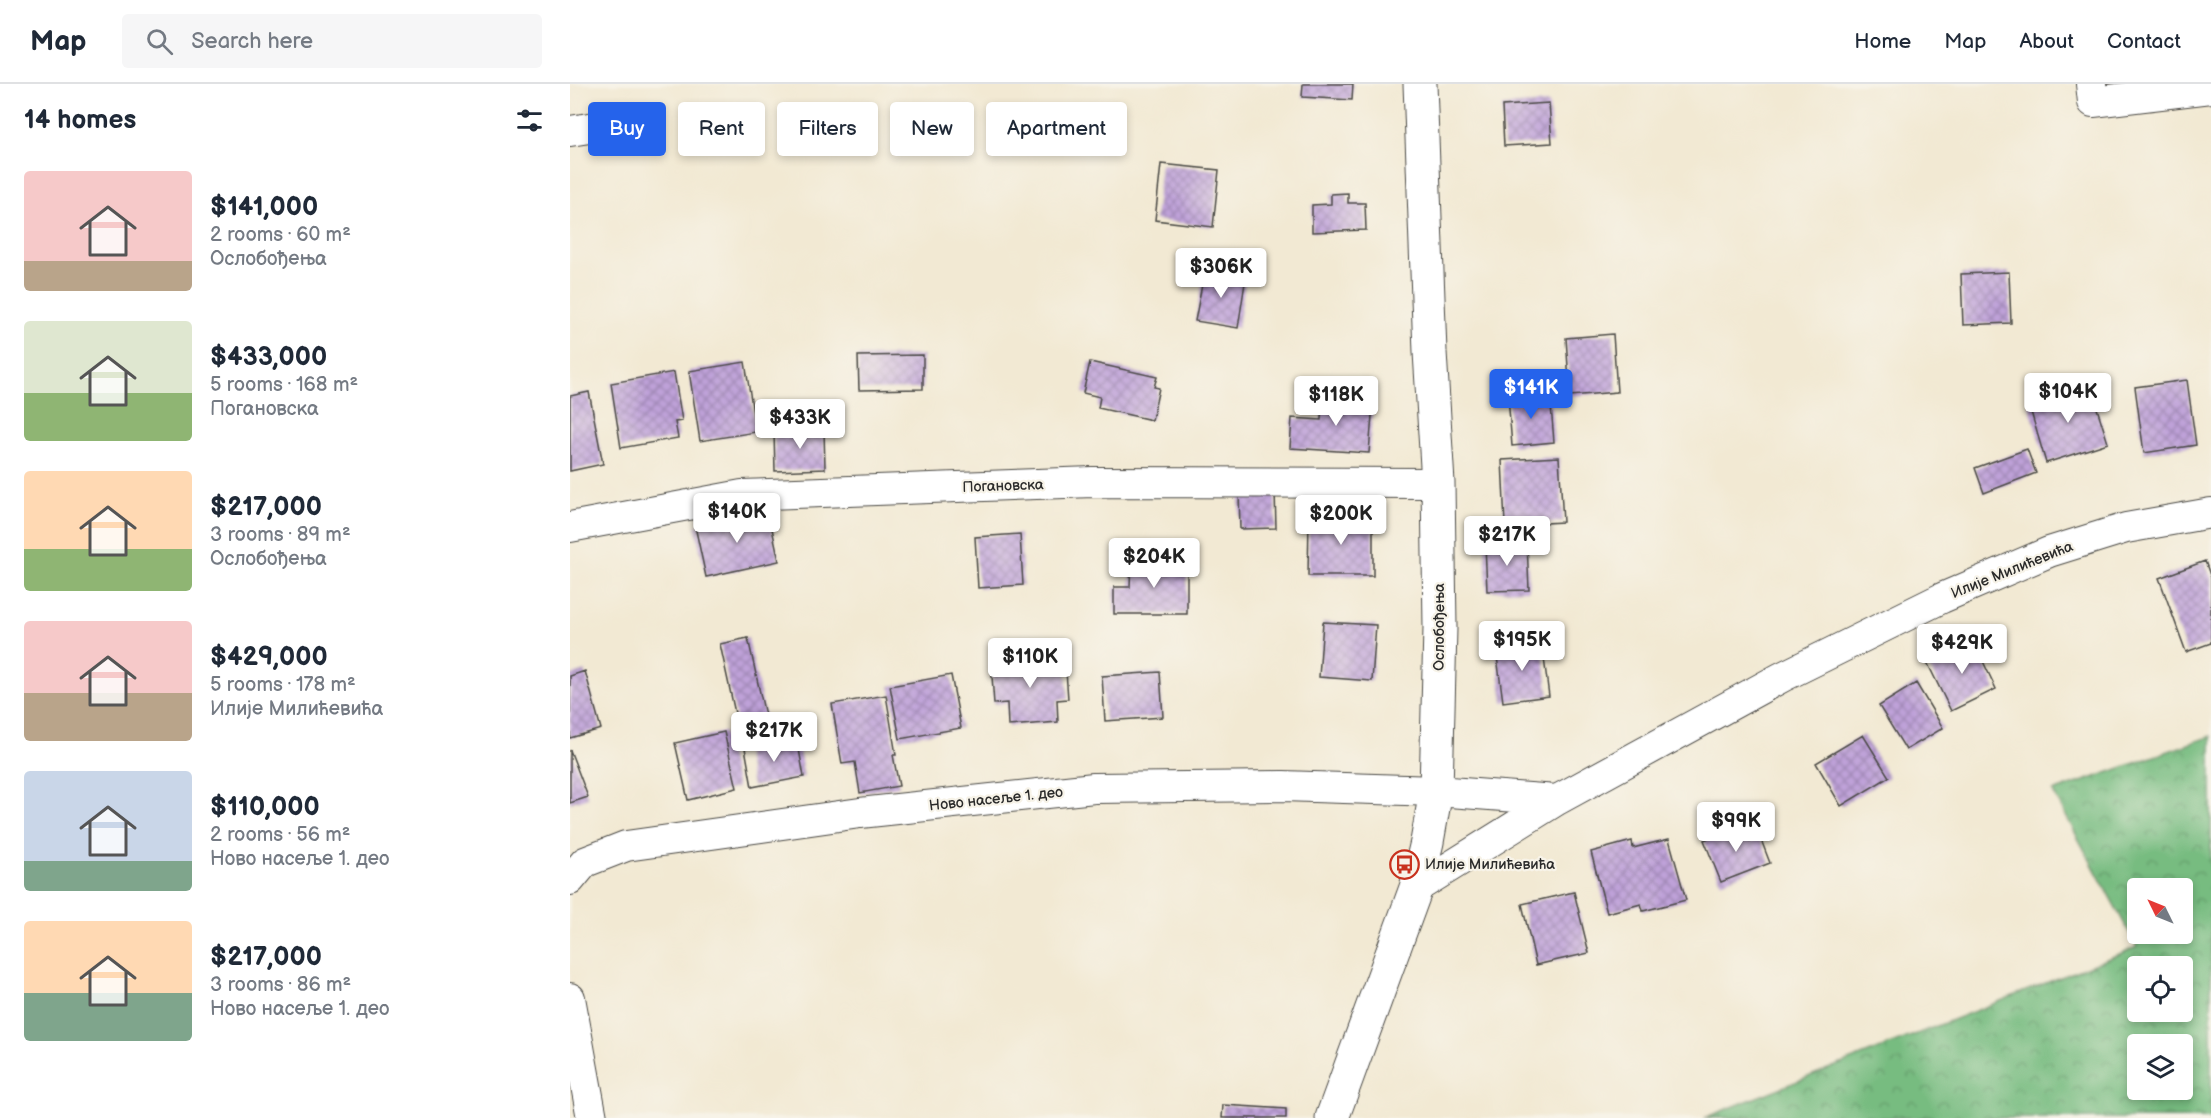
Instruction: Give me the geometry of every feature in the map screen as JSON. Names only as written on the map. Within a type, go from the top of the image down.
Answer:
[{"type":"street","name":"Ослобођења","points":[[1332,1118],[1416,888],[1436,791],[1440,628],[1438,483],[1430,352],[1420,84]]},
{"type":"street","points":[[2091,84],[2092,102],[2211,88]]},
{"type":"street","points":[[570,131],[588,128]]},
{"type":"street","name":"Погановска","points":[[570,527],[742,495],[1093,482],[1438,483]]},
{"type":"street","name":"Илије Милићевића","points":[[1416,888],[1557,800],[1782,677],[1963,589],[2049,552],[2126,528],[2211,513]]},
{"type":"street","name":"Ново насеље 1. део","points":[[570,880],[585,862],[626,846],[860,813],[1094,788],[1282,786],[1436,791],[1557,800]]},
{"type":"street","points":[[570,998],[592,1118]]},
{"type":"green space","points":[[2211,736],[2211,1118],[1704,1118],[2137,947],[2135,944],[2193,944],[2193,878],[2127,878],[2127,929],[2053,792]]},
{"type":"building","points":[[1303,84],[1353,84],[1352,100],[1302,97]]},
{"type":"building","points":[[1549,103],[1552,143],[1504,146],[1502,106]]},
{"type":"building","points":[[1161,164],[1219,170],[1213,227],[1155,220]]},
{"type":"building","points":[[1348,193],[1348,203],[1365,203],[1366,230],[1312,232],[1312,205],[1331,204],[1331,194]]},
{"type":"building","points":[[1205,269],[1246,276],[1238,328],[1195,321]]},
{"type":"building","points":[[2009,272],[2011,323],[1963,325],[1961,274]]},
{"type":"building","points":[[1613,334],[1617,392],[1570,396],[1566,338]]},
{"type":"building","points":[[923,355],[923,389],[859,390],[858,356]]},
{"type":"building","points":[[745,362],[756,432],[700,441],[689,371]]},
{"type":"building","points":[[1090,362],[1157,377],[1154,387],[1159,388],[1152,420],[1098,408],[1100,397],[1083,393]]},
{"type":"building","points":[[674,372],[682,421],[675,422],[678,438],[621,448],[611,383]]},
{"type":"building","points":[[2187,380],[2196,445],[2144,453],[2135,387]]},
{"type":"building","points":[[2090,386],[2108,443],[2046,463],[2029,405]]},
{"type":"building","points":[[589,392],[603,464],[570,471],[570,396]]},
{"type":"building","points":[[1550,393],[1554,442],[1512,446],[1508,397]]},
{"type":"building","points":[[1338,394],[1352,395],[1352,401],[1373,403],[1369,453],[1290,448],[1292,418],[1321,420],[1322,399],[1338,401]]},
{"type":"building","points":[[824,430],[825,469],[775,471],[774,432]]},
{"type":"building","points":[[2027,449],[2036,473],[1984,493],[1975,468]]},
{"type":"building","points":[[1559,457],[1563,522],[1505,525],[1502,460]]},
{"type":"building","points":[[1275,490],[1276,528],[1240,529],[1239,491]]},
{"type":"building","points":[[768,510],[779,561],[706,577],[695,526]]},
{"type":"building","points":[[1373,516],[1373,576],[1308,576],[1309,517]]},
{"type":"building","points":[[1020,534],[1023,585],[978,588],[975,537]]},
{"type":"building","points":[[1527,543],[1529,590],[1487,591],[1485,544]]},
{"type":"building","points":[[1131,560],[1187,560],[1187,614],[1114,614],[1114,587],[1130,587]]},
{"type":"building","points":[[2205,561],[2211,578],[2211,643],[2186,652],[2159,578]]},
{"type":"building","points":[[1323,622],[1376,625],[1372,681],[1319,677]]},
{"type":"building","points":[[748,638],[766,720],[738,727],[720,644]]},
{"type":"building","points":[[1973,640],[1996,689],[1951,711],[1927,662]]},
{"type":"building","points":[[1542,643],[1549,696],[1503,702],[1496,649]]},
{"type":"building","points":[[1065,657],[1068,699],[1057,700],[1058,722],[1008,726],[1007,703],[994,704],[991,662]]},
{"type":"building","points":[[585,671],[601,729],[570,738],[570,676]]},
{"type":"building","points":[[1160,672],[1163,717],[1105,721],[1102,676]]},
{"type":"building","points":[[951,675],[961,728],[900,739],[890,686]]},
{"type":"building","points":[[1916,683],[1943,728],[1906,750],[1879,706]]},
{"type":"building","points":[[886,695],[899,786],[860,793],[855,762],[842,764],[832,704]]},
{"type":"building","points":[[724,732],[737,788],[688,800],[675,743]]},
{"type":"building","points":[[1863,735],[1889,777],[1841,806],[1816,763]]},
{"type":"building","points":[[797,738],[804,777],[752,787],[745,748]]},
{"type":"building","points":[[570,750],[588,797],[570,803]]},
{"type":"building","points":[[1743,824],[1750,842],[1760,837],[1770,863],[1721,882],[1704,840]]},
{"type":"building","points":[[1669,839],[1686,900],[1643,911],[1641,904],[1607,913],[1591,852],[1632,841],[1633,848]]},
{"type":"building","points":[[1574,892],[1589,953],[1536,965],[1522,904]]},
{"type":"building","points":[[1223,1105],[1286,1109],[1286,1118],[1222,1118]]},
{"type":"place","name":"Илије Милићевића","points":[[1404,864]]}]
